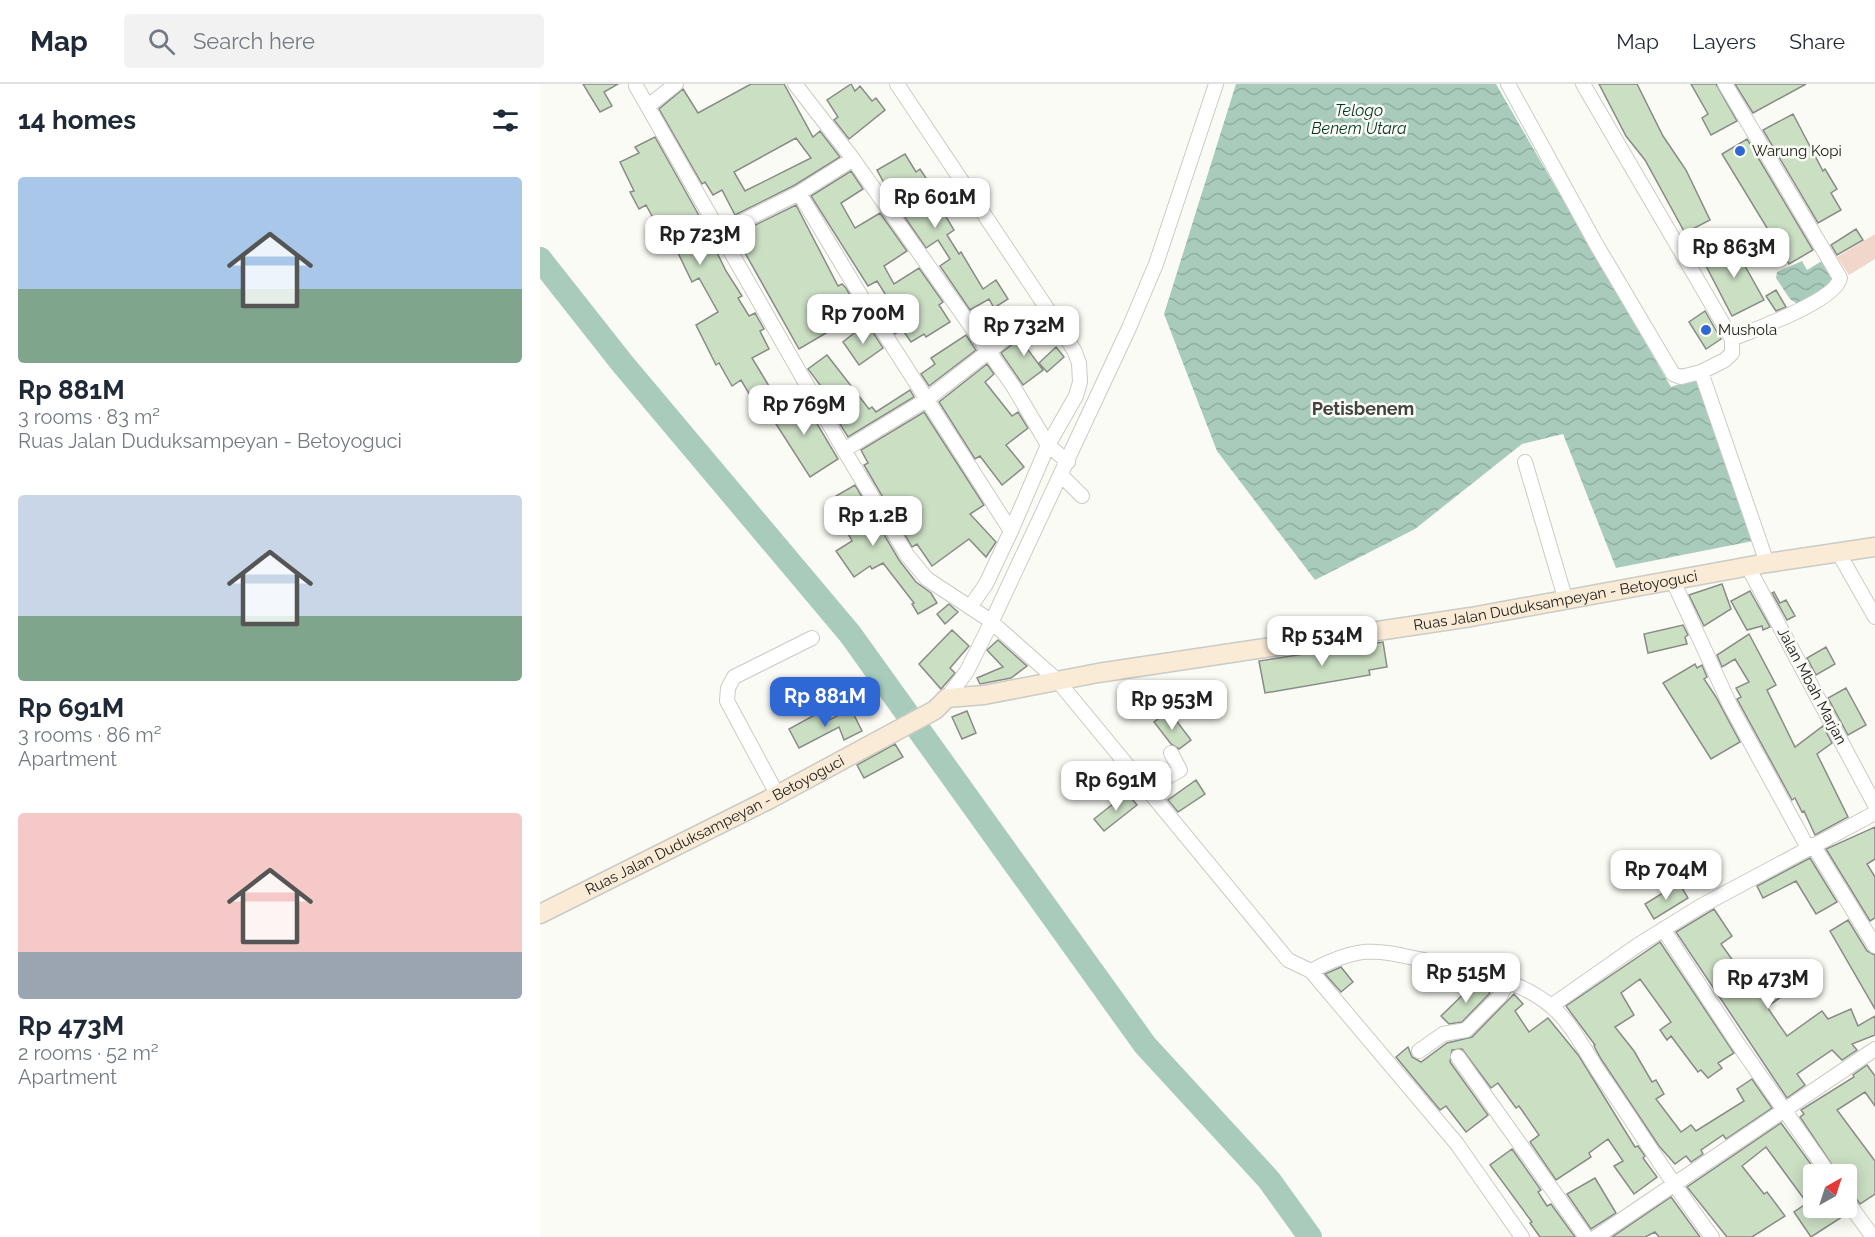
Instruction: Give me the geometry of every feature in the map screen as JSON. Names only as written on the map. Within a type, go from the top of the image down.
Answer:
[{"type":"main road","name":"Ruas Jalan Duduksampeyan - Betoyoguci","points":[[540,914],[777,794],[902,728],[941,704],[1057,680],[1566,601],[1767,563],[1875,547]]},
{"type":"street","points":[[648,106],[676,84]]},
{"type":"street","points":[[795,84],[853,159],[988,350],[1057,454],[1061,475],[1082,496]]},
{"type":"street","points":[[897,84],[1074,350],[1080,371],[1076,396],[1057,454]]},
{"type":"street","points":[[941,704],[967,671],[983,615],[986,584],[1011,531],[1057,454],[1156,264],[1216,84]]},
{"type":"street","points":[[1508,84],[1596,244],[1673,374],[1681,376],[1701,372],[1725,360],[1732,353],[1732,339],[1583,84]]},
{"type":"street","points":[[1725,84],[1840,278],[1834,288],[1797,311],[1732,339]]},
{"type":"street","points":[[636,86],[844,450],[907,555],[927,579],[983,615],[1057,680],[1244,904],[1280,951],[1298,966],[1311,971],[1457,1144],[1522,1237]]},
{"type":"street","points":[[721,232],[799,193],[853,159]]},
{"type":"street","points":[[799,193],[1011,531]]},
{"type":"street","points":[[844,450],[927,400],[988,350],[1046,307]]},
{"type":"street","points":[[1701,372],[1767,563]]},
{"type":"street","points":[[1525,462],[1566,601]]},
{"type":"street","points":[[983,615],[1061,475]]},
{"type":"street","points":[[1838,552],[1875,616]]},
{"type":"street","name":"Jalan Mbah Marjan","points":[[1748,567],[1875,805]]},
{"type":"street","points":[[1673,581],[1730,705],[1811,847],[1875,946]]},
{"type":"street","points":[[777,794],[727,701],[728,688],[734,677],[812,638]]},
{"type":"street","points":[[1147,788],[1180,770],[1171,753]]},
{"type":"street","points":[[1551,1006],[1663,929],[1701,906],[1875,813]]},
{"type":"street","points":[[1663,929],[1822,1164]]},
{"type":"street","points":[[1311,971],[1342,956],[1367,950],[1387,951],[1473,970],[1527,991],[1551,1006],[1599,1071],[1674,1186],[1712,1237]]},
{"type":"street","points":[[1419,1051],[1443,1034],[1466,1030],[1500,996],[1507,983]]},
{"type":"street","points":[[1596,1237],[1674,1186],[1783,1108],[1875,1049]]},
{"type":"street","points":[[1458,1057],[1586,1237]]},
{"type":"street","points":[[1857,1215],[1873,1237]]},
{"type":"shaded area","points":[[1875,234],[1875,259],[1849,275],[1837,257]]},
{"type":"water","name":"Telogo Benem Utara","points":[[1236,84],[1496,84],[1671,387],[1699,377],[1753,541],[1616,568],[1563,434],[1522,444],[1415,529],[1315,580],[1217,451],[1164,314]]},
{"type":"water","points":[[1825,259],[1837,282],[1799,305],[1790,299],[1776,278],[1777,272],[1802,261],[1807,270]]},
{"type":"building","points":[[583,84],[618,84],[604,92],[612,106],[600,112]]},
{"type":"building","points":[[751,84],[784,84],[813,137],[820,131],[840,157],[795,185],[735,215],[722,190],[713,195],[705,182],[702,184],[659,109],[683,89],[698,113]],"holes":[[[796,138],[811,158],[745,191],[734,172]]]},
{"type":"building","points":[[851,84],[855,91],[860,86],[872,101],[876,98],[885,110],[849,139],[834,120],[838,117],[827,100]]},
{"type":"building","points":[[1599,84],[1637,84],[1663,136],[1686,170],[1710,220],[1685,233],[1645,160],[1626,136]]},
{"type":"building","points":[[1691,84],[1716,84],[1737,121],[1711,135],[1702,118],[1708,114]]},
{"type":"building","points":[[1735,84],[1806,84],[1753,113]]},
{"type":"building","points":[[1793,114],[1823,171],[1825,169],[1837,189],[1831,193],[1841,210],[1818,223],[1763,130]]},
{"type":"building","points":[[655,137],[697,212],[726,271],[742,296],[738,298],[749,316],[755,313],[764,329],[760,331],[769,349],[752,358],[769,386],[751,397],[741,380],[732,386],[719,363],[716,365],[696,325],[718,312],[699,278],[692,282],[665,226],[659,229],[646,205],[639,209],[630,192],[634,191],[620,162],[639,153],[635,147]]},
{"type":"building","points":[[1747,139],[1813,250],[1789,264],[1722,154]]},
{"type":"building","points":[[905,154],[916,172],[920,169],[936,193],[933,195],[954,230],[947,235],[959,254],[961,252],[983,289],[996,280],[1008,299],[994,308],[989,299],[970,310],[940,266],[950,259],[938,240],[926,248],[895,203],[877,170]]},
{"type":"building","points":[[851,171],[863,189],[841,203],[855,228],[880,213],[907,251],[884,266],[894,284],[919,268],[943,302],[939,305],[950,322],[926,337],[924,334],[911,342],[902,329],[895,334],[888,323],[899,316],[877,281],[868,286],[811,196]]},
{"type":"building","points":[[796,205],[838,286],[842,284],[846,288],[857,307],[852,310],[855,316],[799,349],[735,235]]},
{"type":"building","points":[[1856,229],[1863,240],[1837,255],[1831,245]]},
{"type":"building","points":[[1740,242],[1746,254],[1740,257],[1764,300],[1732,316],[1703,260]]},
{"type":"building","points":[[1776,290],[1786,307],[1776,311],[1766,296]]},
{"type":"building","name":"Mushola","points":[[1705,311],[1721,339],[1706,349],[1689,322]]},
{"type":"building","points":[[1044,320],[1047,326],[1023,343],[1043,370],[1023,385],[1001,353]]},
{"type":"building","points":[[863,326],[865,329],[869,326],[883,348],[859,365],[843,342]]},
{"type":"building","points":[[966,335],[976,350],[929,386],[921,374],[935,364],[931,358]]},
{"type":"building","points":[[1056,347],[1064,357],[1047,372],[1039,363]]},
{"type":"building","points":[[827,355],[869,409],[872,407],[876,412],[910,390],[914,397],[848,437],[830,408],[835,405],[808,369]]},
{"type":"building","points":[[987,364],[994,374],[985,382],[1012,416],[1018,412],[1028,428],[1006,445],[1024,467],[1002,485],[980,456],[975,459],[939,402]]},
{"type":"building","points":[[800,395],[838,459],[810,477],[769,413]]},
{"type":"building","points":[[924,412],[984,505],[970,514],[996,542],[986,557],[969,539],[932,566],[917,544],[912,547],[864,465],[868,463],[861,450]]},
{"type":"building","points":[[855,485],[899,560],[916,582],[931,593],[937,603],[918,614],[912,604],[914,603],[883,563],[872,569],[870,566],[854,577],[836,551],[852,541],[829,500]]},
{"type":"building","points":[[1722,584],[1731,609],[1704,626],[1689,595]]},
{"type":"building","points":[[1750,591],[1770,627],[1763,630],[1762,626],[1747,630],[1731,601]]},
{"type":"building","points":[[1774,592],[1780,603],[1786,600],[1795,616],[1787,620],[1772,593]]},
{"type":"building","points":[[949,604],[958,612],[945,624],[937,614]]},
{"type":"building","points":[[1683,625],[1688,635],[1685,637],[1687,644],[1648,653],[1644,634]]},
{"type":"building","points":[[952,630],[969,646],[950,668],[955,673],[941,689],[919,664]]},
{"type":"building","points":[[1749,634],[1776,685],[1767,690],[1795,747],[1823,726],[1832,743],[1817,754],[1848,817],[1815,835],[1804,811],[1802,812],[1795,798],[1792,800],[1737,699],[1741,697],[1736,688],[1749,682],[1735,659],[1722,667],[1717,655]]},
{"type":"building","points":[[998,640],[1027,666],[1011,678],[980,684],[977,678],[1003,667],[987,650]]},
{"type":"building","points":[[1383,642],[1387,667],[1369,670],[1370,675],[1265,693],[1259,661]]},
{"type":"building","points":[[1826,647],[1835,664],[1816,675],[1807,658]]},
{"type":"building","points":[[1695,664],[1697,668],[1702,665],[1707,677],[1704,679],[1740,742],[1711,759],[1663,683]]},
{"type":"building","points":[[1846,688],[1866,725],[1848,735],[1828,698]]},
{"type":"building","points":[[865,697],[870,707],[854,715],[849,704]]},
{"type":"building","points":[[851,709],[862,731],[844,740],[839,727],[799,748],[789,729],[820,712],[825,722]]},
{"type":"building","points":[[967,711],[976,733],[962,739],[952,717]]},
{"type":"building","points":[[1169,711],[1191,740],[1179,749],[1171,744],[1154,722]]},
{"type":"building","points":[[895,744],[903,757],[864,778],[857,765]]},
{"type":"building","points":[[1196,780],[1205,794],[1178,812],[1168,800]]},
{"type":"building","points":[[1127,793],[1137,805],[1104,831],[1094,819]]},
{"type":"building","points":[[1875,827],[1875,859],[1867,864],[1875,877],[1875,918],[1870,921],[1826,849]]},
{"type":"building","points":[[1810,858],[1837,902],[1816,914],[1796,881],[1763,898],[1757,886]]},
{"type":"building","points":[[1679,883],[1688,898],[1654,919],[1645,904]]},
{"type":"building","points":[[1714,909],[1732,936],[1721,944],[1742,974],[1755,965],[1781,997],[1767,1007],[1787,1036],[1822,1011],[1828,1019],[1851,1009],[1858,1026],[1875,1016],[1875,1035],[1852,1044],[1857,1050],[1842,1060],[1832,1050],[1797,1074],[1805,1085],[1787,1098],[1676,932]]},
{"type":"building","points":[[1848,920],[1867,951],[1875,955],[1875,1009],[1830,931]]},
{"type":"building","points":[[1660,942],[1734,1053],[1718,1063],[1722,1068],[1708,1078],[1701,1070],[1698,1072],[1671,1036],[1667,1040],[1660,1030],[1671,1022],[1640,979],[1621,993],[1634,1015],[1615,1027],[1634,1051],[1652,1082],[1656,1080],[1664,1094],[1656,1099],[1681,1132],[1691,1125],[1696,1131],[1744,1101],[1737,1089],[1752,1079],[1772,1108],[1726,1139],[1723,1135],[1701,1150],[1703,1154],[1691,1162],[1686,1156],[1675,1164],[1659,1146],[1601,1059],[1595,1045],[1566,1006]]},
{"type":"building","points":[[1341,967],[1353,982],[1341,992],[1325,974]]},
{"type":"building","points":[[1477,981],[1490,993],[1462,1022],[1449,1024],[1441,1016]]},
{"type":"building","points":[[1514,994],[1523,1004],[1515,1011],[1529,1032],[1548,1018],[1579,1056],[1635,1147],[1638,1146],[1645,1156],[1643,1158],[1657,1177],[1634,1194],[1614,1166],[1623,1161],[1608,1139],[1589,1153],[1591,1157],[1556,1180],[1530,1142],[1539,1135],[1519,1106],[1516,1108],[1498,1083],[1491,1088],[1462,1049],[1452,1050],[1450,1062],[1488,1115],[1466,1132],[1446,1106],[1440,1110],[1396,1057],[1408,1047],[1412,1057],[1421,1062],[1447,1043],[1472,1037]]},
{"type":"building","points":[[1867,1065],[1875,1076],[1875,1106],[1865,1092],[1837,1110],[1875,1161],[1875,1194],[1860,1204],[1857,1200],[1857,1164],[1831,1164],[1800,1117],[1804,1114],[1801,1110],[1854,1077],[1853,1075]]},
{"type":"building","points":[[1781,1123],[1811,1164],[1803,1164],[1803,1198],[1766,1147],[1742,1166],[1764,1194],[1767,1192],[1785,1216],[1752,1237],[1727,1237],[1687,1187]]},
{"type":"building","points":[[1512,1149],[1541,1190],[1538,1192],[1547,1206],[1551,1204],[1575,1237],[1540,1237],[1530,1223],[1532,1222],[1490,1165]]},
{"type":"building","points":[[1595,1178],[1616,1213],[1591,1229],[1567,1194]]},
{"type":"building","points":[[1671,1197],[1700,1237],[1659,1237],[1655,1232],[1645,1237],[1612,1237]]},
{"type":"building","points":[[1803,1206],[1803,1218],[1840,1218],[1811,1237],[1794,1212]]},
{"type":"waterway","points":[[540,259],[622,363],[850,634],[1145,1045],[1269,1180],[1310,1237]]},
{"type":"place","name":"Warung Kopi","points":[[1740,151]]},
{"type":"place","name":"Mushola","points":[[1706,330]]},
{"type":"district","name":"Petisbenem","points":[[1363,409]]}]
